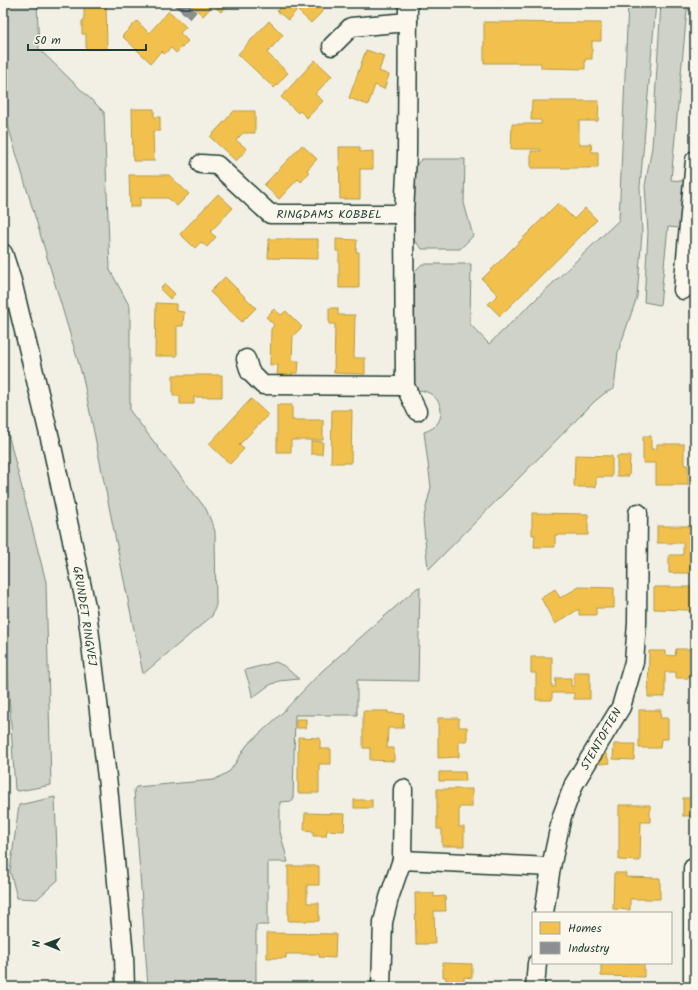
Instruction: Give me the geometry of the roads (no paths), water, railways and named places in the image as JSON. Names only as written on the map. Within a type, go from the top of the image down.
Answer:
[{"type":"street","points":[[408,3],[407,154],[404,214],[405,386],[417,411]]},
{"type":"street","points":[[332,46],[351,27],[408,22]]},
{"type":"street","points":[[683,290],[693,205],[695,160]]},
{"type":"street","name":"RINGDAMS KOBBEL","points":[[201,164],[217,165],[270,214],[404,214]]},
{"type":"street","name":"GRUNDET RINGVEJ","points":[[3,253],[12,281],[53,451],[87,611],[108,786],[124,956],[125,987]]},
{"type":"street","points":[[246,359],[250,372],[263,385],[405,386]]},
{"type":"street","name":"STENTOFTEN","points":[[544,912],[551,867],[562,816],[574,784],[621,707],[634,662],[637,623],[638,513]]},
{"type":"street","points":[[381,987],[383,922],[389,898],[402,860],[403,789]]},
{"type":"street","points":[[402,860],[551,867]]},
{"type":"street","points":[[693,868],[693,987]]},
{"type":"street","points":[[535,987],[537,964]]}]
